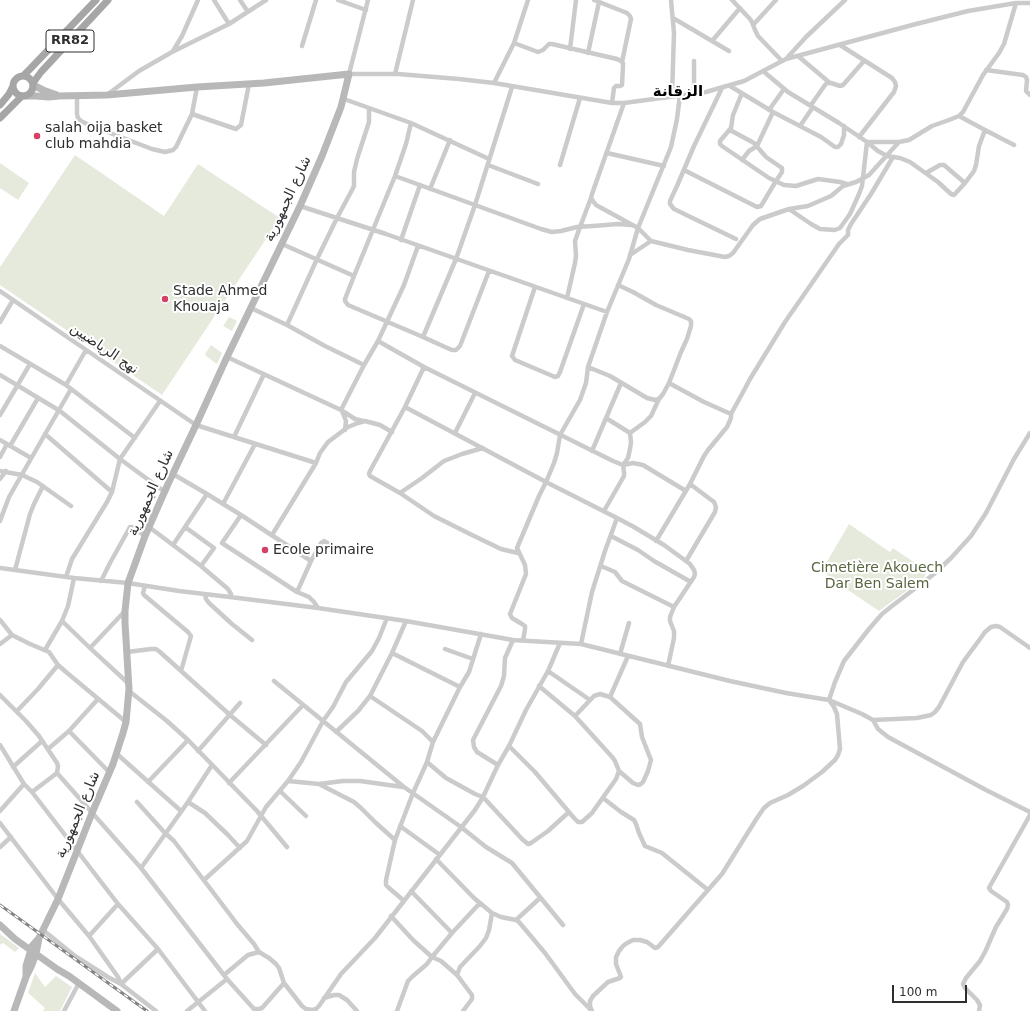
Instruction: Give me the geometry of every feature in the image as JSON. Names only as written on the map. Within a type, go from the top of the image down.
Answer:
[{"type":"main road","name":"RR82","points":[[0,104],[13,86],[16,78],[24,75],[96,0]]},
{"type":"main road","name":"RR82","points":[[0,118],[23,96],[26,96],[31,92],[33,84],[41,72],[108,0]]},
{"type":"main road","points":[[13,86],[15,92],[23,96],[49,97],[107,95],[249,84],[349,74]]},
{"type":"main road","name":"شارع الجمهورية","points":[[14,1011],[26,977],[26,966],[58,899],[92,813],[110,773],[126,722],[129,687],[125,611],[128,583],[145,536],[173,474],[227,357],[300,206],[322,156],[344,99],[349,74]]},
{"type":"main road","points":[[24,75],[42,90],[59,96]]},
{"type":"main road","points":[[333,75],[340,79],[346,90]]},
{"type":"main road","points":[[0,925],[34,950],[58,965],[69,976],[118,1011]]},
{"type":"street","points":[[172,52],[182,36],[198,0]]},
{"type":"street","points":[[214,0],[229,24]]},
{"type":"street","points":[[240,0],[248,12]]},
{"type":"street","points":[[107,95],[139,71],[172,52],[229,24],[266,0]]},
{"type":"street","points":[[302,46],[316,0]]},
{"type":"street","points":[[338,0],[366,10]]},
{"type":"street","points":[[368,0],[349,74],[421,75],[494,83],[612,103],[624,103],[706,92],[744,81],[784,60],[798,56],[968,11],[1016,3],[1030,3]]},
{"type":"street","points":[[395,74],[412,0]]},
{"type":"street","points":[[494,83],[514,43],[528,0]]},
{"type":"street","points":[[570,49],[576,0]]},
{"type":"street","points":[[672,96],[674,33],[671,2],[676,0]]},
{"type":"street","points":[[732,0],[750,19],[758,36],[784,60]]},
{"type":"street","points":[[753,25],[776,0]]},
{"type":"street","points":[[784,60],[845,0]]},
{"type":"street","points":[[588,53],[596,1],[630,16],[631,19],[622,62],[624,66],[622,85],[614,88],[612,103]]},
{"type":"street","points":[[867,142],[899,142],[909,140],[932,126],[959,116],[966,108],[986,70],[1004,44],[1016,3]]},
{"type":"street","points":[[712,41],[740,8]]},
{"type":"street","points":[[673,18],[729,51]]},
{"type":"street","points":[[514,43],[538,52],[543,50],[549,44],[617,59],[622,62]]},
{"type":"street","points":[[840,45],[892,78],[896,86],[894,92],[859,137]]},
{"type":"street","points":[[798,56],[831,83],[840,86],[843,85],[864,61]]},
{"type":"street","points":[[694,61],[694,94]]},
{"type":"street","points":[[986,70],[1024,75],[1027,80],[1026,91],[1030,95]]},
{"type":"street","points":[[763,71],[784,89],[844,126],[887,156],[904,159],[926,173],[952,195],[955,194],[965,183],[976,167],[985,130]]},
{"type":"street","points":[[800,126],[824,85],[831,83]]},
{"type":"street","points":[[192,114],[236,129],[240,125],[249,84]]},
{"type":"street","points":[[730,86],[771,111],[821,137],[835,147],[838,147],[841,144],[844,135],[844,126]]},
{"type":"street","points":[[77,95],[77,114],[81,121],[152,149],[166,152],[173,150],[176,147],[192,114],[197,87]]},
{"type":"street","points":[[423,337],[456,259],[475,205],[512,87]]},
{"type":"street","points":[[722,88],[670,201],[671,206],[674,208],[736,239]]},
{"type":"street","points":[[742,160],[749,151],[757,146],[771,111],[784,89]]},
{"type":"street","points":[[742,93],[733,115],[730,130],[720,141],[720,144],[769,178],[784,185],[796,186],[818,180],[848,184]]},
{"type":"street","points":[[523,641],[525,626],[512,618],[510,614],[526,574],[525,565],[518,553],[517,546],[558,453],[560,436],[580,400],[586,383],[588,366],[607,312],[630,255],[636,227],[664,166],[671,147],[680,95]]},
{"type":"street","points":[[560,165],[580,98]]},
{"type":"street","points":[[344,99],[411,123],[489,159]]},
{"type":"street","points":[[567,298],[576,256],[575,241],[624,103]]},
{"type":"street","points":[[286,325],[337,218],[354,186],[354,172],[369,122],[369,109]]},
{"type":"street","points":[[959,116],[1014,145]]},
{"type":"street","points":[[411,123],[406,144],[395,176],[345,299],[346,303],[452,350],[456,350],[460,346],[489,271]]},
{"type":"street","points":[[684,170],[757,207],[761,206],[783,170],[764,155],[750,140],[730,130]]},
{"type":"street","points":[[430,189],[450,140]]},
{"type":"street","points":[[789,209],[820,229],[838,230],[850,214],[859,194],[867,142]]},
{"type":"street","points":[[591,198],[596,205],[636,227],[651,241],[725,257],[733,253],[753,225],[760,219],[789,209],[815,203],[831,196],[840,188],[862,179],[869,175],[899,142]]},
{"type":"street","points":[[607,154],[664,166]]},
{"type":"street","points":[[656,540],[686,491],[708,450],[727,428],[731,414],[750,379],[785,322],[839,244],[848,235],[848,230],[851,224],[893,157]]},
{"type":"street","points":[[488,164],[538,184]]},
{"type":"street","points":[[926,173],[940,165],[944,165],[965,183]]},
{"type":"street","points":[[395,176],[552,232],[561,232],[580,227],[618,224],[636,227]]},
{"type":"street","points":[[401,240],[420,185]]},
{"type":"street","points":[[300,206],[607,312]]},
{"type":"street","points":[[630,255],[651,241]]},
{"type":"street","points":[[282,244],[354,276]]},
{"type":"street","points":[[341,410],[364,365],[378,342],[404,285],[418,246]]},
{"type":"street","points":[[618,285],[691,321],[687,339],[669,383],[651,416],[630,434]]},
{"type":"street","points":[[536,287],[512,356],[515,360],[555,377],[558,376],[560,372],[584,304]]},
{"type":"street","name":"نهج الرياضيين","points":[[0,291],[196,425],[316,463]]},
{"type":"street","points":[[0,322],[13,300]]},
{"type":"street","points":[[251,308],[364,365]]},
{"type":"street","points":[[378,342],[560,436],[623,465],[634,463],[643,465],[686,491]]},
{"type":"street","points":[[0,346],[66,385],[135,438]]},
{"type":"street","points":[[66,385],[86,350]]},
{"type":"street","points":[[227,357],[341,410],[355,419],[380,425],[392,432]]},
{"type":"street","points":[[0,415],[30,364]]},
{"type":"street","points":[[588,366],[610,376],[651,400],[659,399]]},
{"type":"street","points":[[424,367],[405,407],[370,471],[370,476],[400,492],[434,516],[501,549],[518,553]]},
{"type":"street","points":[[234,437],[264,374]]},
{"type":"street","points":[[0,375],[60,411],[120,459],[165,492]]},
{"type":"street","points":[[592,451],[621,383]]},
{"type":"street","points":[[669,383],[704,402],[731,414]]},
{"type":"street","points":[[0,521],[9,497],[71,390]]},
{"type":"street","points":[[454,433],[475,393]]},
{"type":"street","points":[[0,457],[38,398]]},
{"type":"street","points":[[66,577],[72,559],[112,492],[120,459],[160,401]]},
{"type":"street","points":[[405,407],[634,527],[686,561],[695,574],[674,607],[670,617],[674,631],[674,638],[668,666]]},
{"type":"street","points":[[341,410],[346,421],[345,430]]},
{"type":"street","points":[[604,511],[624,476],[623,465],[630,454],[631,442],[630,434],[606,418]]},
{"type":"street","points":[[272,536],[316,463],[320,453],[328,442],[353,425],[365,422]]},
{"type":"street","points":[[829,700],[834,682],[844,661],[869,629],[882,614],[934,574],[971,536],[986,513],[1030,433]]},
{"type":"street","points":[[45,434],[112,492]]},
{"type":"street","points":[[0,440],[31,458]]},
{"type":"street","points":[[223,504],[255,444]]},
{"type":"street","points":[[400,492],[422,478],[444,461],[483,448]]},
{"type":"street","points":[[0,471],[22,475],[37,482],[71,506]]},
{"type":"street","points":[[0,479],[6,471]]},
{"type":"street","points":[[173,474],[241,515],[311,561]]},
{"type":"street","points":[[686,561],[716,508],[714,502],[690,484]]},
{"type":"street","points":[[15,570],[30,514],[43,486]]},
{"type":"street","points":[[173,545],[207,494]]},
{"type":"street","points":[[201,566],[214,548],[218,547],[222,543],[241,515]]},
{"type":"street","points":[[581,644],[592,592],[617,518]]},
{"type":"street","points":[[101,581],[130,527],[145,536]]},
{"type":"street","points":[[149,527],[201,566],[228,589],[230,597]]},
{"type":"street","points":[[185,527],[214,548]]},
{"type":"street","points":[[611,536],[638,550],[691,582]]},
{"type":"street","points":[[297,592],[321,543],[324,542],[339,550]]},
{"type":"street","points":[[222,543],[297,592],[309,597],[318,608]]},
{"type":"street","points":[[601,566],[615,572],[622,581],[674,607]]},
{"type":"street","points":[[0,568],[318,608],[406,621],[513,640],[581,644],[730,681],[786,693],[829,700],[873,720],[917,718],[931,715],[935,712],[963,662],[991,627],[1000,627],[1030,648]]},
{"type":"street","points":[[45,650],[62,621],[68,606],[74,578]]},
{"type":"street","points":[[144,586],[144,595],[191,636],[181,671]]},
{"type":"street","points":[[205,594],[209,603],[252,640]]},
{"type":"street","points":[[90,648],[125,611]]},
{"type":"street","points":[[204,880],[247,841],[266,807],[288,781],[301,762],[346,682],[372,651],[387,618]]},
{"type":"street","points":[[0,620],[12,635],[51,654],[58,665],[126,722]]},
{"type":"street","points":[[62,621],[129,687],[188,740],[261,815],[288,847]]},
{"type":"street","points":[[336,732],[358,711],[370,696],[392,653],[406,621]]},
{"type":"street","points":[[620,654],[629,623]]},
{"type":"street","points":[[404,900],[386,885],[395,840],[413,793],[428,762],[433,742],[469,672],[481,634]]},
{"type":"street","points":[[0,644],[12,635]]},
{"type":"street","points":[[498,765],[477,752],[472,740],[502,686],[504,662],[513,640]]},
{"type":"street","points":[[137,802],[174,841],[236,924],[260,952],[272,961],[278,968],[284,983],[306,1010],[316,1009],[341,974],[375,938],[475,810],[483,797],[526,710],[548,671],[560,643]]},
{"type":"street","points":[[127,652],[156,649],[266,745]]},
{"type":"street","points":[[445,649],[473,659]]},
{"type":"street","points":[[392,653],[460,687]]},
{"type":"street","points":[[610,697],[628,656]]},
{"type":"street","points":[[17,711],[58,665]]},
{"type":"street","points":[[548,671],[590,700]]},
{"type":"street","points":[[274,681],[404,787],[461,827],[486,847],[512,863],[563,925]]},
{"type":"street","points":[[539,686],[575,716],[613,758],[619,771],[633,783],[638,785],[641,784],[651,764],[651,760],[642,738],[640,724],[610,697],[599,694],[594,696],[575,716]]},
{"type":"street","points":[[0,695],[26,721],[48,749],[58,766],[57,773],[32,792]]},
{"type":"street","points":[[370,696],[422,731],[433,742]]},
{"type":"street","points":[[48,749],[69,731],[98,699]]},
{"type":"street","points":[[400,826],[438,857],[480,903],[492,913],[501,917],[516,920],[545,953],[575,994],[592,1011],[590,1001],[593,996],[608,982],[621,977],[616,964],[616,957],[623,946],[632,940],[640,940],[656,949],[722,874],[764,808],[770,802],[788,795],[803,786],[826,769],[835,760],[840,750],[837,714],[829,700]]},
{"type":"street","points":[[198,751],[240,704]]},
{"type":"street","points":[[229,783],[303,705]]},
{"type":"street","points":[[873,720],[878,729],[888,737],[1030,812]]},
{"type":"street","points":[[69,731],[110,773]]},
{"type":"street","points":[[148,782],[188,740]]},
{"type":"street","points":[[13,767],[42,741]]},
{"type":"street","points":[[0,745],[24,784],[32,792],[118,904],[158,949],[205,1011]]},
{"type":"street","points":[[509,746],[535,772],[578,822],[582,822],[592,813],[616,779],[619,771]]},
{"type":"street","points":[[117,754],[181,812]]},
{"type":"street","points":[[428,762],[446,778],[483,797],[528,844],[548,831],[569,812]]},
{"type":"street","points":[[141,868],[188,802],[212,765]]},
{"type":"street","points":[[57,773],[141,868],[227,979],[254,1009],[256,1010],[264,1006],[284,983]]},
{"type":"street","points":[[288,781],[319,784],[343,781],[360,781],[404,787]]},
{"type":"street","points":[[0,811],[24,784]]},
{"type":"street","points":[[319,784],[354,802],[395,840]]},
{"type":"street","points":[[280,791],[306,816]]},
{"type":"street","points":[[603,798],[634,820],[645,846],[662,853],[708,890]]},
{"type":"street","points":[[188,802],[209,817],[240,848]]},
{"type":"street","points":[[979,1011],[980,1005],[963,984],[980,961],[996,927],[1007,910],[1007,902],[989,888],[1030,815]]},
{"type":"street","points":[[0,823],[58,899],[89,936],[118,977],[120,984]]},
{"type":"street","points":[[0,846],[11,837]]},
{"type":"street","points":[[411,891],[452,933]]},
{"type":"street","points":[[516,920],[540,898]]},
{"type":"street","points":[[397,1011],[408,981],[427,964],[452,933],[480,903]]},
{"type":"street","points":[[89,936],[118,904]]},
{"type":"street","points":[[457,975],[460,967],[486,938],[492,913]]},
{"type":"street","points":[[391,916],[413,940],[432,957],[441,961],[457,975],[472,995],[472,999],[463,1011]]},
{"type":"street","points":[[43,930],[75,956],[120,984],[156,1011]]},
{"type":"street","points":[[120,984],[158,949]]},
{"type":"street","points":[[224,975],[248,955],[260,952]]},
{"type":"street","points":[[187,1011],[227,979]]},
{"type":"street","points":[[64,1011],[79,983]]},
{"type":"street","points":[[324,998],[339,995],[347,1000],[357,1011]]},
{"type":"green space","points":[[75,155],[164,216],[198,164],[280,218],[162,395],[0,285],[0,267]]},
{"type":"green space","points":[[0,163],[29,183],[18,200],[0,188]]},
{"type":"green space","points":[[229,317],[237,321],[232,331],[223,326]]},
{"type":"green space","points":[[211,345],[222,353],[217,364],[205,354]]},
{"type":"green space","name":"Cimetière Akouech Dar Ben Salem","points":[[849,524],[890,552],[893,548],[927,571],[924,578],[879,611],[830,578],[827,575],[825,565]]},
{"type":"green space","points":[[0,934],[19,948],[15,952],[3,943],[0,945]]},
{"type":"green space","points":[[35,973],[45,987],[56,976],[72,987],[60,1011],[43,1011],[45,1008],[28,993]]},
{"type":"railway","points":[[0,905],[147,1011]]},
{"type":"place","name":"salah oija basket club mahdia","points":[[37,136]]},
{"type":"place","name":"Stade Ahmed Khouaja","points":[[165,299]]},
{"type":"place","name":"Ecole primaire","points":[[265,550]]},
{"type":"district","name":"الزقانة","points":[[678,92]]}]
